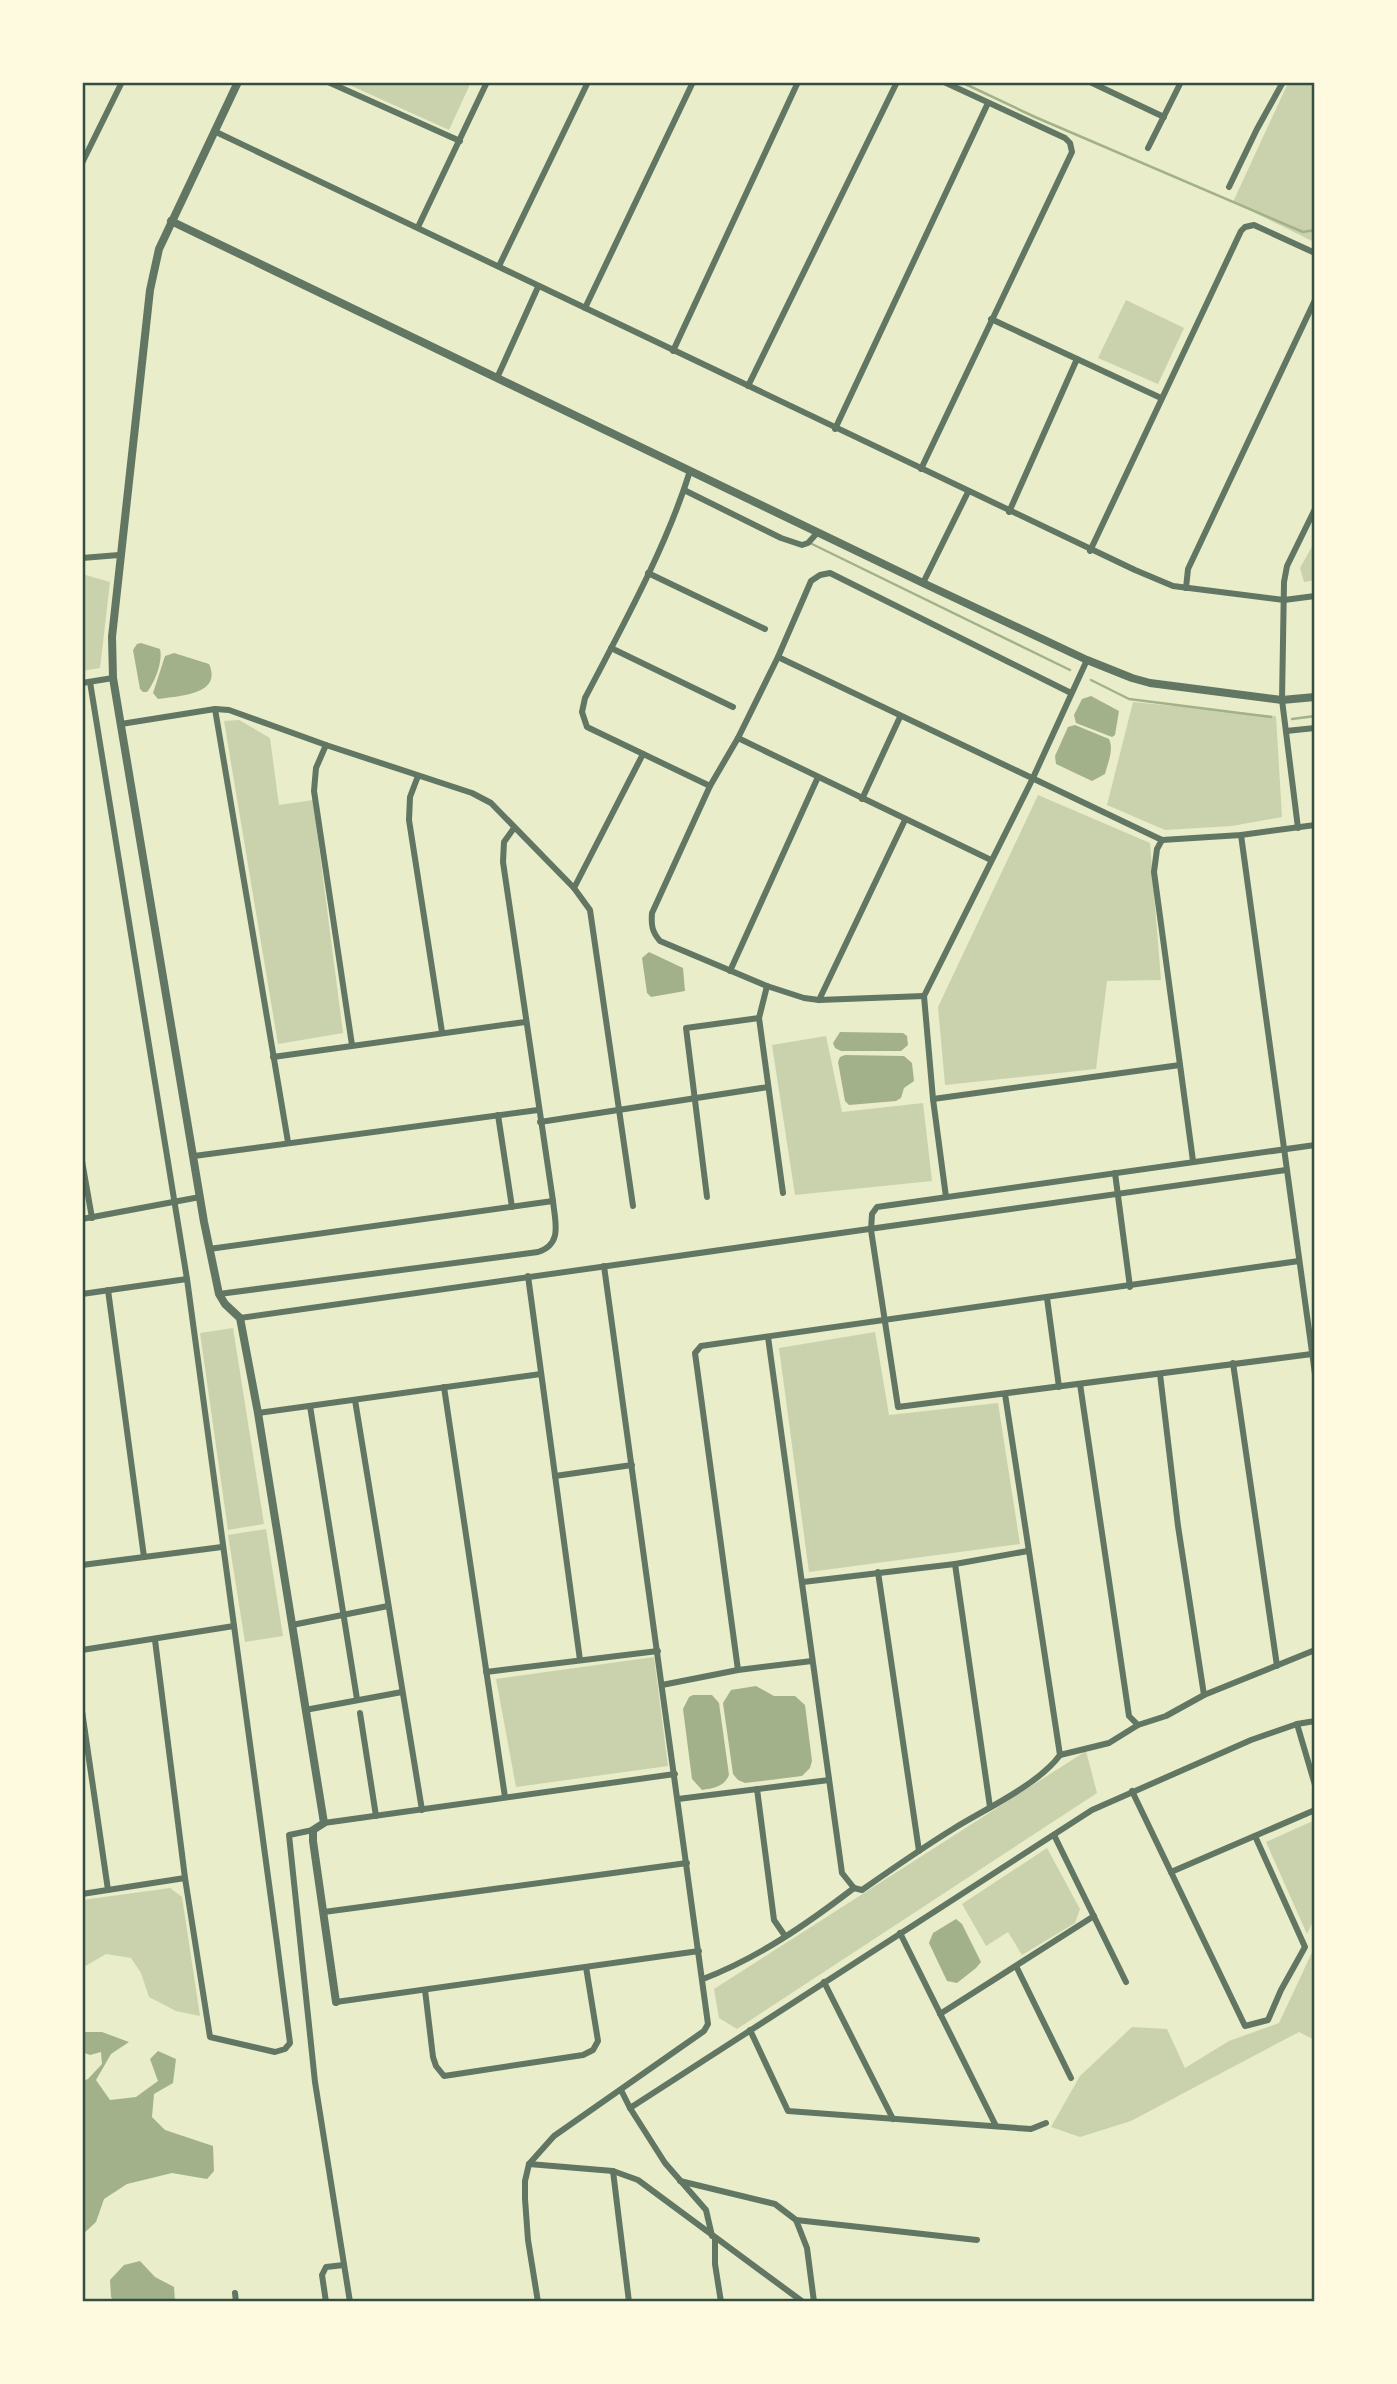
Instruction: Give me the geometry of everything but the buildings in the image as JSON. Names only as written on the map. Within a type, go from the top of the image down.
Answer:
[{"type":"street","points":[[82,163],[122,82]]},
{"type":"street","points":[[238,82],[159,248],[150,290],[111,637],[113,678],[209,1250],[219,1294],[240,1318],[258,1413],[324,1824]]},
{"type":"street","points":[[328,82],[460,141]]},
{"type":"street","points":[[418,227],[487,82]]},
{"type":"street","points":[[499,266],[588,82]]},
{"type":"street","points":[[585,308],[693,82]]},
{"type":"street","points":[[673,351],[798,82]]},
{"type":"street","points":[[748,386],[897,82]]},
{"type":"street","points":[[921,469],[1072,152],[1070,143],[1065,138],[944,82]]},
{"type":"street","points":[[1090,82],[1164,117]]},
{"type":"street","points":[[1148,148],[1181,82]]},
{"type":"street","points":[[1229,187],[1283,82]]},
{"type":"street","points":[[835,429],[988,103]]},
{"type":"street","points":[[214,131],[1090,551],[1173,586],[1284,600],[1315,596]]},
{"type":"street","points":[[171,221],[1087,660],[1150,683],[1283,700],[1315,696]]},
{"type":"street","points":[[1090,551],[1245,227],[1254,225],[1315,253]]},
{"type":"street","points":[[497,378],[538,287]]},
{"type":"street","points":[[1186,588],[1188,569],[1315,300]]},
{"type":"street","points":[[991,319],[1161,398]]},
{"type":"street","points":[[1009,512],[1077,359]]},
{"type":"street","points":[[690,471],[648,573],[585,698],[582,712],[587,727],[710,786]]},
{"type":"street","points":[[684,491],[781,538],[802,545],[818,532]]},
{"type":"street","points":[[923,583],[968,492]]},
{"type":"street","points":[[1298,828],[1283,700],[1284,600],[1287,566],[1315,509]]},
{"type":"street","points":[[82,558],[120,555]]},
{"type":"street","points":[[648,573],[765,629]]},
{"type":"street","points":[[924,996],[819,1000],[804,998],[767,986],[660,941],[651,924],[652,913],[710,786],[738,738],[778,657],[811,581],[820,575],[830,573],[1071,693]]},
{"type":"street","points":[[611,648],[733,707]]},
{"type":"street","points":[[778,657],[1162,840],[1241,835],[1315,825]]},
{"type":"street","points":[[946,1198],[933,1099],[924,996],[1032,780],[1087,660]]},
{"type":"street","points":[[113,678],[86,683],[187,1279],[289,2043],[285,2049],[275,2052],[210,2037],[155,1640]]},
{"type":"street","points":[[121,724],[215,709],[229,710],[482,797],[491,803],[574,888],[590,910],[594,922],[633,1206]]},
{"type":"street","points":[[215,709],[288,1142]]},
{"type":"street","points":[[862,799],[900,717]]},
{"type":"street","points":[[1286,731],[1315,727]]},
{"type":"street","points":[[738,738],[991,860]]},
{"type":"street","points":[[326,745],[316,768],[314,791],[352,1045]]},
{"type":"street","points":[[574,888],[643,754]]},
{"type":"street","points":[[418,776],[410,797],[409,820],[442,1032]]},
{"type":"street","points":[[730,971],[818,777]]},
{"type":"street","points":[[819,1000],[905,820]]},
{"type":"street","points":[[219,1294],[538,1252],[546,1249],[557,1235],[502,851],[504,842],[514,828]]},
{"type":"street","points":[[1241,835],[1315,1374]]},
{"type":"street","points":[[1162,840],[1155,858],[1154,872],[1193,1161]]},
{"type":"street","points":[[767,986],[759,1018],[783,1193]]},
{"type":"street","points":[[706,1197],[686,1028],[759,1018]]},
{"type":"street","points":[[273,1057],[525,1022]]},
{"type":"street","points":[[933,1099],[1180,1065]]},
{"type":"street","points":[[540,1122],[768,1087]]},
{"type":"street","points":[[194,1156],[538,1110]]},
{"type":"street","points":[[498,1115],[512,1207]]},
{"type":"street","points":[[1312,1354],[898,1407],[871,1230],[872,1214],[877,1207],[1315,1145]]},
{"type":"street","points":[[82,1161],[92,1217]]},
{"type":"street","points":[[240,1318],[1286,1170]]},
{"type":"street","points":[[1115,1173],[1130,1287]]},
{"type":"street","points":[[82,1219],[200,1198]]},
{"type":"street","points":[[209,1250],[553,1201]]},
{"type":"street","points":[[738,1671],[695,1353],[701,1346],[1299,1261]]},
{"type":"street","points":[[538,2302],[527,2226],[525,2181],[529,2164],[554,2136],[704,2031],[708,2024],[604,1266]]},
{"type":"street","points":[[528,1276],[580,1660]]},
{"type":"street","points":[[82,1294],[187,1279]]},
{"type":"street","points":[[108,1290],[144,1556]]},
{"type":"street","points":[[1046,1298],[1059,1387]]},
{"type":"street","points":[[768,1337],[842,1873],[854,1888],[862,1889],[1051,1768],[1060,1755],[1109,1743],[1138,1725],[1166,1716],[1204,1695],[1315,1650]]},
{"type":"street","points":[[1233,1363],[1277,1666]]},
{"type":"street","points":[[258,1413],[541,1374]]},
{"type":"street","points":[[1160,1374],[1178,1526],[1204,1695]]},
{"type":"street","points":[[1080,1384],[1129,1716],[1138,1725]]},
{"type":"street","points":[[444,1387],[505,1797]]},
{"type":"street","points":[[1005,1394],[1060,1755]]},
{"type":"street","points":[[355,1400],[422,1810]]},
{"type":"street","points":[[310,1406],[357,1699]]},
{"type":"street","points":[[555,1476],[632,1465]]},
{"type":"street","points":[[82,1565],[222,1547]]},
{"type":"street","points":[[803,1582],[1028,1551]]},
{"type":"street","points":[[955,1563],[990,1807]]},
{"type":"street","points":[[878,1572],[919,1851]]},
{"type":"street","points":[[292,1625],[388,1606]]},
{"type":"street","points":[[82,1650],[234,1626]]},
{"type":"street","points":[[486,1672],[658,1651]]},
{"type":"street","points":[[662,1685],[812,1661]]},
{"type":"street","points":[[305,1710],[402,1692]]},
{"type":"street","points":[[82,1711],[108,1890]]},
{"type":"street","points":[[360,1713],[376,1816]]},
{"type":"street","points":[[630,2108],[1092,1810],[1251,1740],[1297,1724],[1315,1721]]},
{"type":"street","points":[[1297,1724],[1315,1785]]},
{"type":"street","points":[[349,2302],[315,2082],[289,1835],[324,1824],[675,1774]]},
{"type":"street","points":[[678,1799],[829,1780]]},
{"type":"street","points":[[757,1789],[774,1920],[785,1936]]},
{"type":"street","points":[[1132,1791],[1245,2025],[1268,2020],[1281,1990],[1306,1947],[1255,1836]]},
{"type":"street","points":[[1171,1872],[1315,1810]]},
{"type":"street","points":[[313,1829],[336,2002],[699,1951]]},
{"type":"street","points":[[1054,1835],[1126,1982]]},
{"type":"street","points":[[324,1912],[687,1863]]},
{"type":"street","points":[[82,1894],[186,1878]]},
{"type":"street","points":[[703,1979],[754,1957],[854,1888]]},
{"type":"street","points":[[940,2014],[1017,1968],[1094,1916]]},
{"type":"street","points":[[900,1933],[996,2126]]},
{"type":"street","points":[[425,1990],[433,2057],[436,2067],[444,2076],[583,2055],[593,2050],[598,2041],[586,1967]]},
{"type":"street","points":[[1017,1968],[1071,2078]]},
{"type":"street","points":[[824,1982],[893,2119]]},
{"type":"street","points":[[750,2030],[788,2112],[1031,2129],[1046,2123]]},
{"type":"street","points":[[621,2090],[665,2163],[706,2210],[713,2238],[721,2302]]},
{"type":"street","points":[[529,2164],[613,2171],[638,2180],[803,2302]]},
{"type":"street","points":[[613,2171],[629,2302]]},
{"type":"street","points":[[680,2180],[775,2204],[796,2220],[977,2240]]},
{"type":"street","points":[[796,2220],[807,2248],[814,2302]]},
{"type":"street","points":[[326,2302],[322,2275],[326,2267],[344,2265]]},
{"type":"street","points":[[235,2293],[236,2302]]},
{"type":"shaded area","points":[[343,82],[471,82],[449,130]]},
{"type":"shaded area","points":[[1315,82],[1314,242],[1233,202],[1288,83]]},
{"type":"shaded area","points":[[1126,300],[1184,328],[1158,384],[1098,358]]},
{"type":"shaded area","points":[[1315,541],[1315,580],[1304,582],[1300,568]]},
{"type":"shaded area","points":[[82,574],[110,582],[100,668],[82,671]]},
{"type":"shaded area","points":[[141,643],[160,649],[161,654],[158,671],[147,692],[140,689],[133,650]]},
{"type":"shaded area","points":[[174,653],[209,664],[212,674],[210,682],[204,688],[187,695],[158,699],[153,693],[165,656]]},
{"type":"shaded area","points":[[1091,696],[1119,711],[1115,735],[1112,737],[1076,723],[1074,715],[1082,699]]},
{"type":"shaded area","points":[[1133,702],[1276,716],[1282,817],[1232,826],[1165,830],[1107,805]]},
{"type":"shaded area","points":[[239,720],[270,738],[279,805],[313,800],[343,1033],[278,1044],[224,721]]},
{"type":"shaded area","points":[[1075,725],[1109,739],[1110,756],[1105,774],[1092,781],[1056,764],[1055,756],[1068,727]]},
{"type":"shaded area","points":[[1038,795],[1150,843],[1161,980],[1107,981],[1096,1069],[945,1085],[938,1007]]},
{"type":"shaded area","points":[[649,952],[683,968],[685,991],[651,997],[647,993],[642,958]]},
{"type":"shaded area","points":[[840,1032],[903,1033],[907,1036],[908,1045],[901,1051],[841,1051],[835,1048],[833,1043]]},
{"type":"shaded area","points":[[826,1036],[842,1112],[923,1103],[932,1181],[795,1195],[772,1045]]},
{"type":"shaded area","points":[[904,1056],[912,1063],[914,1081],[904,1088],[901,1098],[896,1101],[849,1105],[845,1101],[838,1062],[840,1057]]},
{"type":"shaded area","points":[[233,1328],[264,1524],[228,1530],[200,1333]]},
{"type":"shaded area","points":[[875,1332],[889,1415],[998,1403],[1020,1544],[809,1572],[779,1348]]},
{"type":"shaded area","points":[[266,1529],[283,1636],[245,1642],[228,1535]]},
{"type":"shaded area","points":[[654,1657],[668,1766],[516,1787],[496,1679]]},
{"type":"shaded area","points":[[756,1686],[774,1696],[795,1696],[805,1705],[812,1761],[810,1768],[802,1776],[745,1783],[733,1774],[723,1703],[731,1690]]},
{"type":"shaded area","points":[[693,1695],[712,1695],[719,1703],[729,1775],[714,1788],[702,1790],[692,1779],[683,1709]]},
{"type":"shaded area","points":[[1086,1751],[1097,1793],[737,2029],[719,2018],[714,1989]]},
{"type":"shaded area","points":[[1315,1820],[1315,1917],[1307,1934],[1266,1842]]},
{"type":"shaded area","points":[[1047,1848],[1080,1909],[1075,1923],[1022,1955],[1008,1932],[986,1946],[962,1904]]},
{"type":"shaded area","points":[[170,1888],[182,1897],[200,2016],[176,2011],[149,1997],[141,1973],[131,1958],[106,1954],[82,1968],[82,1900]]},
{"type":"shaded area","points":[[956,1919],[962,1924],[981,1962],[957,1983],[947,1981],[929,1943],[933,1933]]},
{"type":"shaded area","points":[[1315,1946],[1315,2040],[1299,2032],[1131,2121],[1080,2137],[1051,2127],[1080,2076],[1132,2027],[1167,2029],[1185,2068],[1229,2041],[1279,2023]]},
{"type":"shaded area","points":[[82,2032],[102,2032],[129,2042],[111,2054],[96,2080],[110,2100],[136,2097],[158,2081],[150,2059],[158,2051],[176,2059],[173,2083],[154,2094],[152,2117],[165,2130],[213,2146],[214,2171],[207,2179],[172,2173],[127,2184],[104,2199],[96,2222],[82,2235],[82,2081],[88,2079],[102,2064],[101,2052],[90,2055],[82,2052]]},
{"type":"shaded area","points":[[140,2261],[155,2277],[174,2287],[175,2302],[114,2302],[110,2280],[124,2265]]},
{"type":"waterway","points":[[961,82],[1035,117],[1303,232],[1315,230]]},
{"type":"waterway","points":[[812,544],[1070,670]]},
{"type":"waterway","points":[[1091,680],[1129,699],[1271,717]]},
{"type":"waterway","points":[[1292,719],[1315,716]]}]
